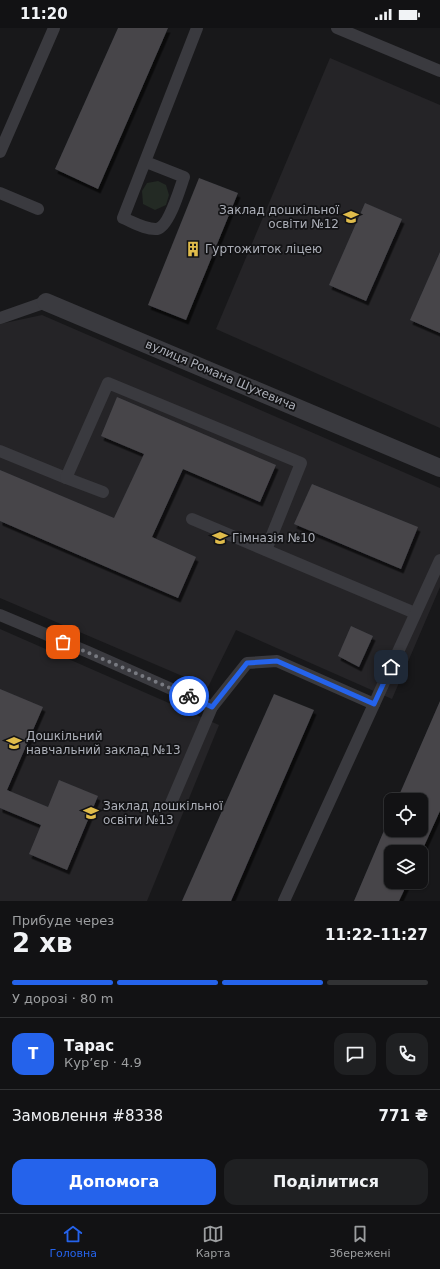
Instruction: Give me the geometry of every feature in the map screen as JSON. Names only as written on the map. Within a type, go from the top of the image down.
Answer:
[{"type":"street","name":"вулиця Романа Шухевича","points":[[46,302],[440,468]]},
{"type":"lane","points":[[0,152],[54,28]]},
{"type":"lane","points":[[146,162],[184,177],[166,224],[158,229],[147,227],[123,218],[197,28]]},
{"type":"lane","points":[[336,28],[440,71]]},
{"type":"lane","points":[[0,193],[38,209]]},
{"type":"lane","name":"вулиця Романа Шухевича","points":[[0,318],[46,302]]},
{"type":"lane","points":[[66,478],[108,383],[301,463],[266,550]]},
{"type":"lane","points":[[0,452],[103,492]]},
{"type":"lane","points":[[192,519],[415,612]]},
{"type":"lane","points":[[284,901],[440,560]]},
{"type":"lane","points":[[0,615],[212,707]]},
{"type":"lane","points":[[171,803],[212,707],[247,663],[277,661],[374,704]]},
{"type":"shaded area","name":"Заклад дошкільної освіти №12","points":[[330,58],[440,105],[440,428],[216,329]]},
{"type":"shaded area","points":[[158,181],[166,185],[169,195],[166,205],[155,210],[143,204],[142,191],[147,183]]},
{"type":"shaded area","name":"Гімназія №10","points":[[42,315],[440,488],[440,587],[392,699],[236,630],[208,687],[0,598],[0,324]]},
{"type":"shaded area","name":"Заклад дошкільної освіти №13","points":[[0,629],[219,725],[147,901],[0,901]]},
{"type":"building","points":[[118,28],[168,28],[98,189],[55,169]]},
{"type":"building","name":"Гуртожиток ліцею","points":[[199,178],[238,193],[186,320],[148,305]]},
{"type":"building","name":"Заклад дошкільної освіти №12","points":[[365,203],[402,219],[366,301],[329,285]]},
{"type":"building","points":[[440,252],[440,333],[410,320]]},
{"type":"building","points":[[117,397],[276,465],[260,502],[183,469],[152,537],[196,557],[178,598],[0,521],[0,470],[114,518],[144,454],[101,436]]},
{"type":"building","points":[[312,484],[418,527],[401,569],[294,524]]},
{"type":"building","points":[[351,626],[373,636],[359,667],[338,656]]},
{"type":"building","name":"Дошкільний навчальний заклад №13","points":[[0,689],[43,707],[7,790],[48,807],[59,780],[98,796],[67,870],[29,854],[41,825],[0,808]]},
{"type":"building","points":[[274,694],[314,710],[231,901],[182,901]]},
{"type":"building","points":[[440,701],[440,811],[425,845],[384,845],[384,889],[405,889],[399,901],[354,901],[384,830],[384,837],[428,837],[428,793],[400,793]]},
{"type":"way so far","points":[[63,642],[189,696]]},
{"type":"place","name":"Заклад дошкільної освіти №12","points":[[351,217]]},
{"type":"place","name":"Гуртожиток ліцею","points":[[193,249]]},
{"type":"place","name":"Гімназія №10","points":[[220,538]]},
{"type":"place","name":"Дошкільний навчальний заклад №13","points":[[14,743]]},
{"type":"place","name":"Заклад дошкільної освіти №13","points":[[91,813]]},
{"type":"route","points":[[189,696],[212,707],[247,663],[277,661],[374,704],[391,667]]}]
